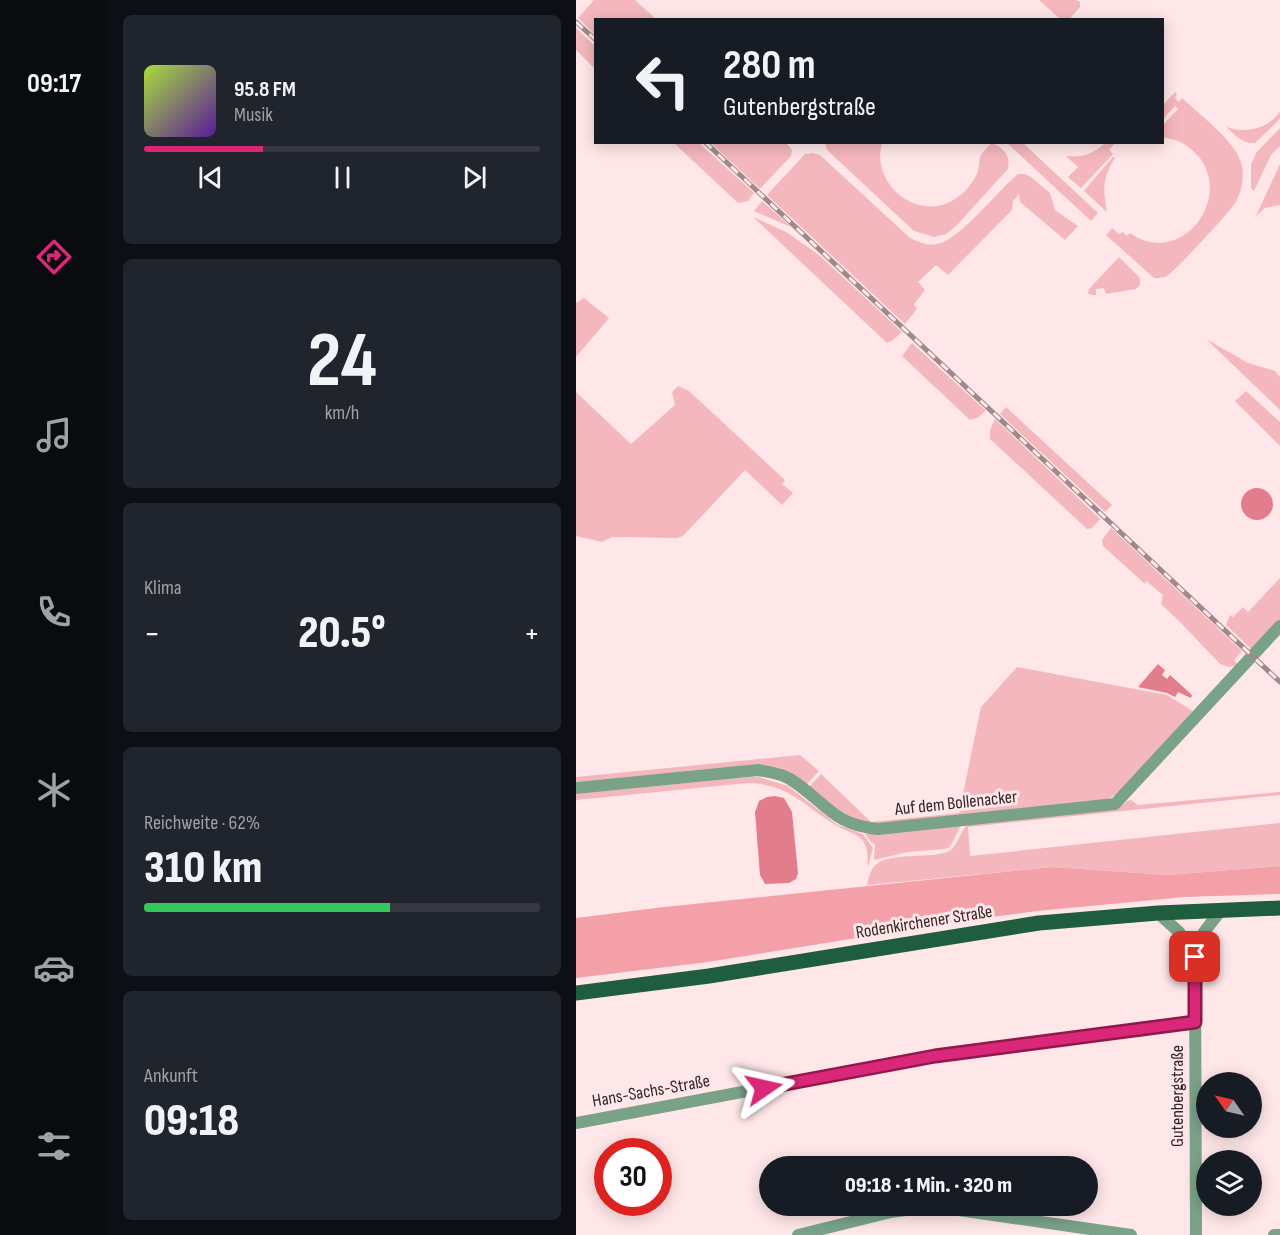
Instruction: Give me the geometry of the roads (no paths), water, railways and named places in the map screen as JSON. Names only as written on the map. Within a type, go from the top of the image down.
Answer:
[{"type":"main road","name":"Rodenkirchener Straße","points":[[576,993],[709,976],[1039,923],[1222,909],[1280,908]]},
{"type":"street","name":"Auf dem Bollenacker","points":[[576,788],[758,770],[790,779],[846,822],[862,828],[878,829],[1115,804],[1280,626]]},
{"type":"street","points":[[1195,957],[1204,932],[1222,909]]},
{"type":"street","points":[[1158,913],[1179,932],[1195,957]]},
{"type":"street","name":"Gutenbergstraße","points":[[1195,957],[1196,1235]]},
{"type":"street","name":"Hans-Sachs-Straße","points":[[576,1123],[935,1056],[1195,1022]]},
{"type":"street","points":[[798,1235],[891,1212],[920,1208],[952,1209],[1131,1235]]},
{"type":"street","points":[[1274,1235],[1280,1234]]},
{"type":"railway","points":[[576,22],[594,38]]},
{"type":"railway","points":[[707,144],[1280,682]]}]
